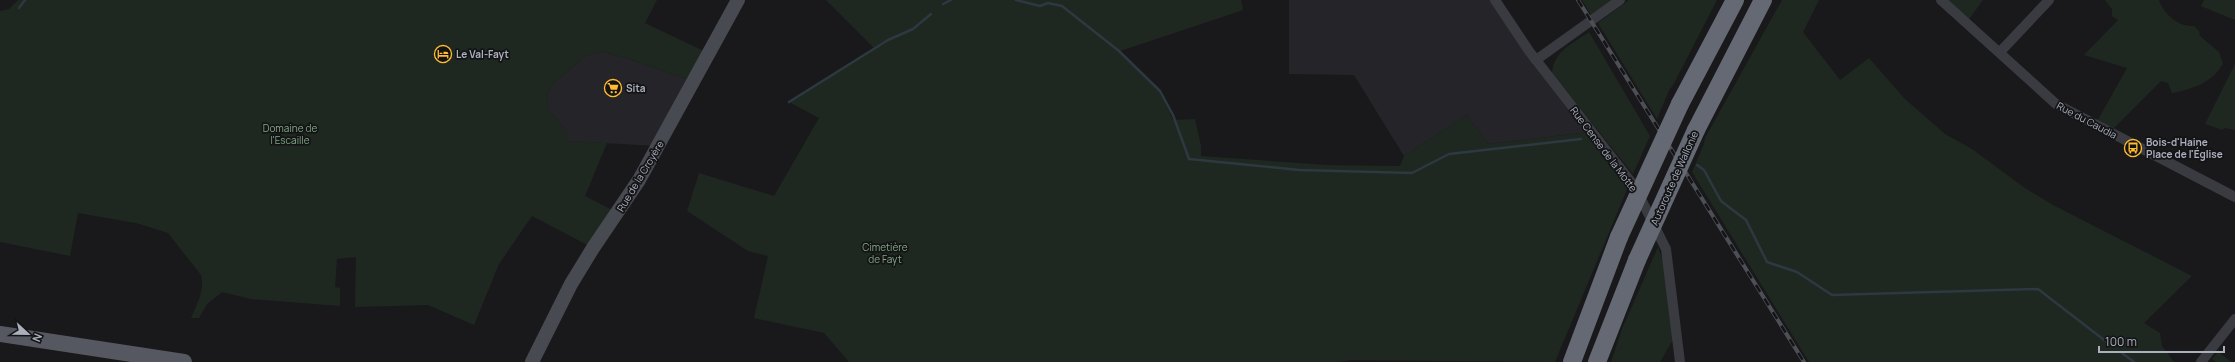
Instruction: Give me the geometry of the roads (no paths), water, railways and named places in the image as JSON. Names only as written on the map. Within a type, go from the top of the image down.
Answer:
[{"type":"highway","points":[[1572,362],[1619,236],[1680,104],[1735,0]]},
{"type":"highway","name":"Autoroute de Wallonie","points":[[1597,362],[1637,260],[1696,130],[1763,0]]},
{"type":"main road","points":[[0,334],[184,362]]},
{"type":"street","name":"Rue de la Croyère","points":[[535,358],[582,266],[639,180],[738,0]]},
{"type":"street","name":"Rue Cense de la Motte","points":[[1495,0],[1536,60],[1635,187],[1666,249],[1680,362]]},
{"type":"street","points":[[1536,60],[1620,0]]},
{"type":"street","name":"Rue du Caudia","points":[[1942,0],[2000,52],[2049,99],[2063,108],[2235,196]]},
{"type":"street","points":[[2000,52],[2049,0]]},
{"type":"street","points":[[2201,362],[2235,319]]},
{"type":"waterway","points":[[19,8],[25,0]]},
{"type":"waterway","points":[[943,4],[951,0]]},
{"type":"waterway","points":[[1016,0],[1040,6],[1048,3],[1062,6],[1119,51],[1160,91],[1173,115],[1189,159],[1299,170],[1412,173],[1449,154],[1581,139]]},
{"type":"waterway","points":[[789,102],[888,40],[913,29],[931,14]]},
{"type":"waterway","points":[[1697,165],[1704,170],[1721,201],[1746,220],[1767,262],[1797,272],[1832,295],[2038,289],[2108,343]]},
{"type":"waterway","points":[[2122,353],[2134,362]]},
{"type":"railway","points":[[1578,0],[1804,362]]},
{"type":"place","name":"Le Val-Fayt","points":[[443,54]]},
{"type":"place","name":"Sita","points":[[613,88]]},
{"type":"place","name":"Bois-d'Haine Place de l'Église","points":[[2133,148]]},
{"type":"park label","name":"Domaine de l'Escaille","points":[[290,134]]},
{"type":"park label","name":"Cimetière de Fayt","points":[[885,252]]}]
